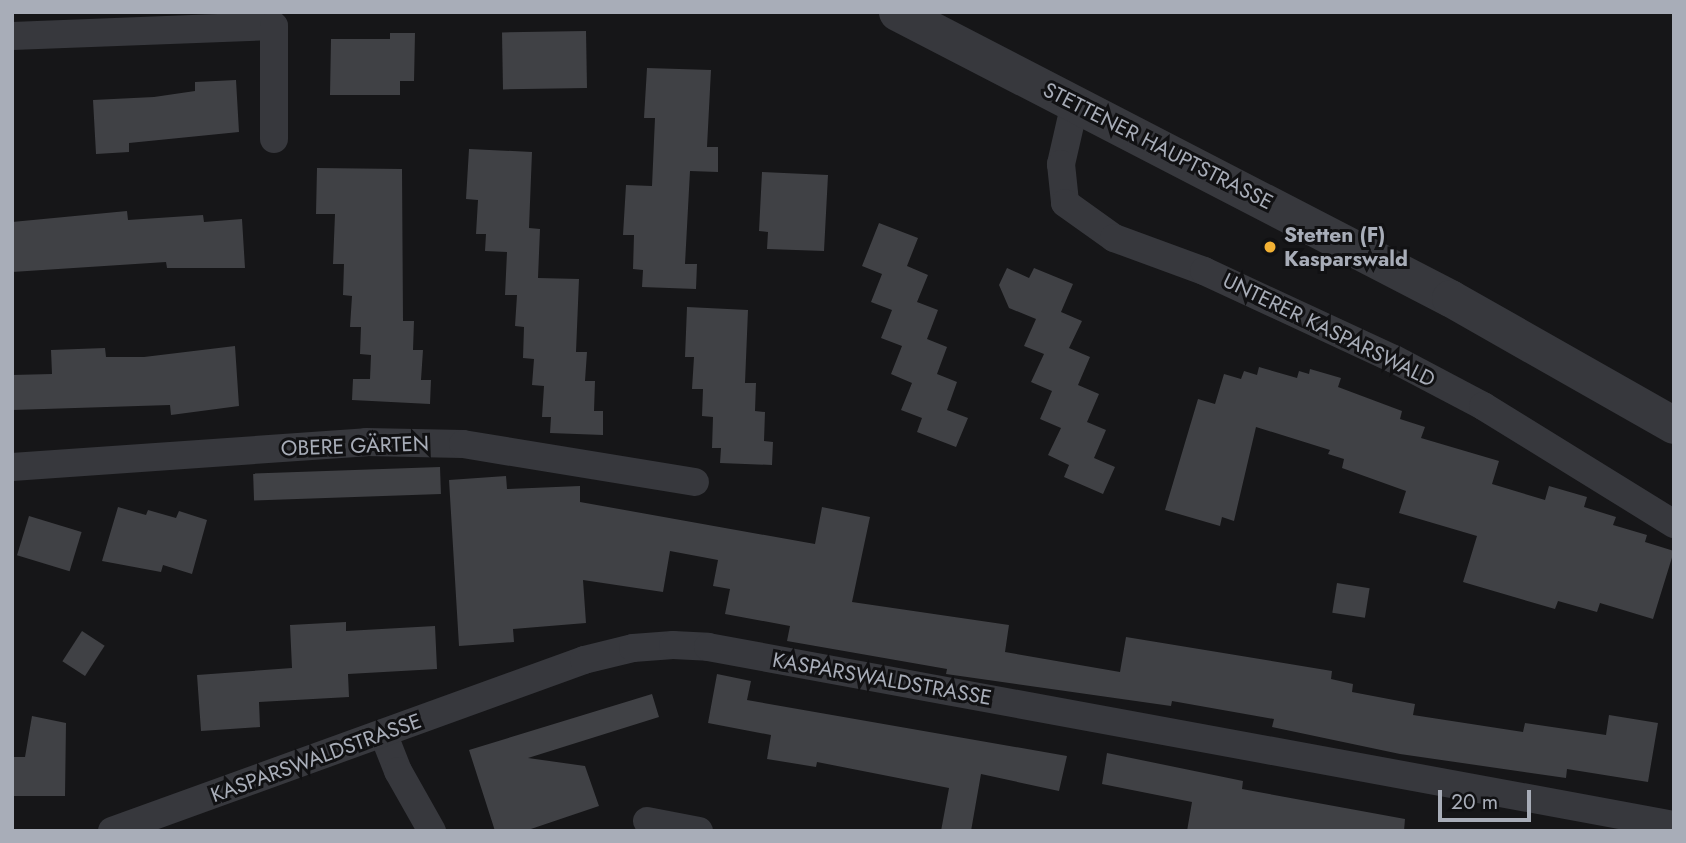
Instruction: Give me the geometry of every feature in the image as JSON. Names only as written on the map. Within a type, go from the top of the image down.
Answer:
[{"type":"street","name":"STETTENER HAUPTSTRASSE","points":[[897,12],[1450,298],[1674,425]]},
{"type":"street","points":[[12,36],[274,26],[274,139]]},
{"type":"street","name":"UNTERER KASPARSWALD","points":[[1075,103],[1061,164],[1065,203],[1115,238],[1204,271],[1394,359],[1483,406],[1674,524]]},
{"type":"street","name":"OBERE GÄRTEN","points":[[12,467],[366,442],[463,444],[695,482]]},
{"type":"street","name":"KASPARSWALDSTRASSE","points":[[112,831],[584,660],[633,648],[708,647],[1674,825]]},
{"type":"street","points":[[383,733],[398,771],[432,831]]},
{"type":"street","points":[[647,821],[699,831]]},
{"type":"building","points":[[586,31],[587,88],[503,89],[502,32]]},
{"type":"building","points":[[390,33],[415,33],[414,81],[400,81],[400,95],[330,95],[331,39],[390,39]]},
{"type":"building","points":[[647,68],[711,70],[707,147],[718,147],[718,172],[690,171],[685,264],[697,264],[696,289],[642,287],[643,270],[633,269],[634,235],[623,235],[626,185],[652,186],[655,118],[644,118]]},
{"type":"building","points":[[236,80],[239,132],[129,143],[129,152],[96,154],[93,100],[154,97],[195,91],[195,82]]},
{"type":"building","points":[[469,149],[532,152],[529,228],[540,229],[538,278],[579,279],[576,352],[587,352],[585,381],[595,381],[594,411],[603,411],[603,435],[550,433],[551,417],[542,417],[544,386],[532,385],[534,359],[523,358],[524,327],[515,326],[517,295],[505,295],[507,252],[485,251],[486,234],[476,234],[478,200],[466,199]]},
{"type":"building","points":[[317,168],[402,169],[403,321],[414,321],[413,350],[423,350],[421,380],[431,380],[430,404],[352,400],[353,379],[370,379],[371,355],[360,354],[361,327],[350,327],[352,296],[343,295],[344,264],[333,264],[335,214],[316,214]]},
{"type":"building","points":[[762,172],[828,175],[824,251],[767,249],[768,232],[759,231]]},
{"type":"building","points":[[127,211],[128,220],[203,215],[204,222],[242,219],[245,268],[167,268],[166,262],[12,272],[12,222]]},
{"type":"building","points":[[879,223],[918,238],[907,266],[928,275],[917,302],[938,310],[927,339],[947,347],[937,374],[957,382],[947,410],[968,418],[956,447],[917,432],[922,418],[901,410],[912,383],[891,374],[902,346],[881,338],[892,310],[871,302],[882,274],[862,266]]},
{"type":"building","points":[[1007,268],[1029,278],[1034,268],[1073,284],[1061,312],[1082,321],[1069,348],[1090,357],[1078,385],[1099,394],[1087,422],[1106,430],[1094,458],[1115,467],[1103,494],[1064,477],[1069,465],[1048,455],[1061,428],[1040,419],[1052,391],[1031,382],[1044,354],[1024,346],[1036,319],[1009,308],[999,285]]},
{"type":"building","points":[[687,307],[748,310],[745,383],[756,383],[755,411],[765,412],[764,441],[773,442],[772,465],[720,463],[721,448],[712,448],[713,417],[702,416],[703,389],[692,389],[694,357],[685,357]]},
{"type":"building","points":[[235,346],[239,406],[171,415],[170,405],[12,410],[12,375],[52,374],[51,350],[105,348],[106,357],[144,357]]},
{"type":"building","points":[[1259,367],[1297,378],[1299,371],[1309,374],[1310,369],[1341,378],[1338,387],[1402,411],[1400,419],[1425,427],[1421,438],[1499,461],[1492,484],[1545,500],[1549,486],[1587,497],[1584,507],[1616,517],[1613,525],[1647,535],[1645,542],[1674,551],[1653,619],[1600,603],[1597,612],[1558,601],[1555,609],[1463,582],[1477,536],[1399,513],[1406,491],[1342,468],[1344,459],[1328,454],[1330,450],[1256,427],[1234,521],[1222,517],[1220,526],[1165,510],[1198,399],[1215,404],[1224,374],[1241,379],[1244,371],[1257,375]]},
{"type":"building","points":[[440,467],[441,494],[254,501],[253,474]]},
{"type":"building","points":[[506,476],[507,489],[580,486],[580,502],[815,544],[822,507],[870,517],[852,602],[1009,625],[1005,652],[1120,672],[1126,637],[1332,671],[1331,679],[1353,684],[1352,692],[1415,704],[1413,715],[1523,732],[1525,723],[1606,735],[1609,715],[1658,723],[1648,782],[1567,769],[1566,778],[1400,754],[1272,727],[1274,719],[1172,701],[1171,706],[946,674],[947,669],[787,641],[790,626],[725,614],[730,589],[713,586],[718,560],[670,551],[663,592],[583,580],[586,623],[513,629],[514,642],[459,646],[449,480]]},
{"type":"building","points":[[118,507],[146,515],[148,510],[176,518],[179,511],[207,520],[192,574],[163,565],[161,572],[102,561]]},
{"type":"building","points":[[29,516],[82,532],[70,571],[17,555]]},
{"type":"building","points":[[1337,583],[1370,588],[1365,618],[1332,613]]},
{"type":"building","points":[[346,622],[346,631],[435,626],[437,669],[348,674],[349,697],[259,702],[260,727],[201,731],[197,675],[292,668],[290,625]]},
{"type":"building","points":[[82,631],[105,646],[85,676],[62,661]]},
{"type":"building","points":[[717,674],[751,681],[747,700],[1067,756],[1059,791],[981,774],[971,831],[941,831],[949,788],[817,762],[816,767],[767,759],[771,735],[708,723]]},
{"type":"building","points":[[652,694],[659,717],[528,758],[585,766],[599,806],[525,831],[495,831],[469,750]]},
{"type":"building","points":[[32,716],[66,723],[65,796],[12,796],[12,757],[25,757]]},
{"type":"building","points":[[1107,753],[1243,781],[1242,789],[1405,819],[1404,831],[1187,831],[1192,802],[1102,784]]},
{"type":"place","name":"Stetten (F) Kasparswald","points":[[1270,247]]}]
